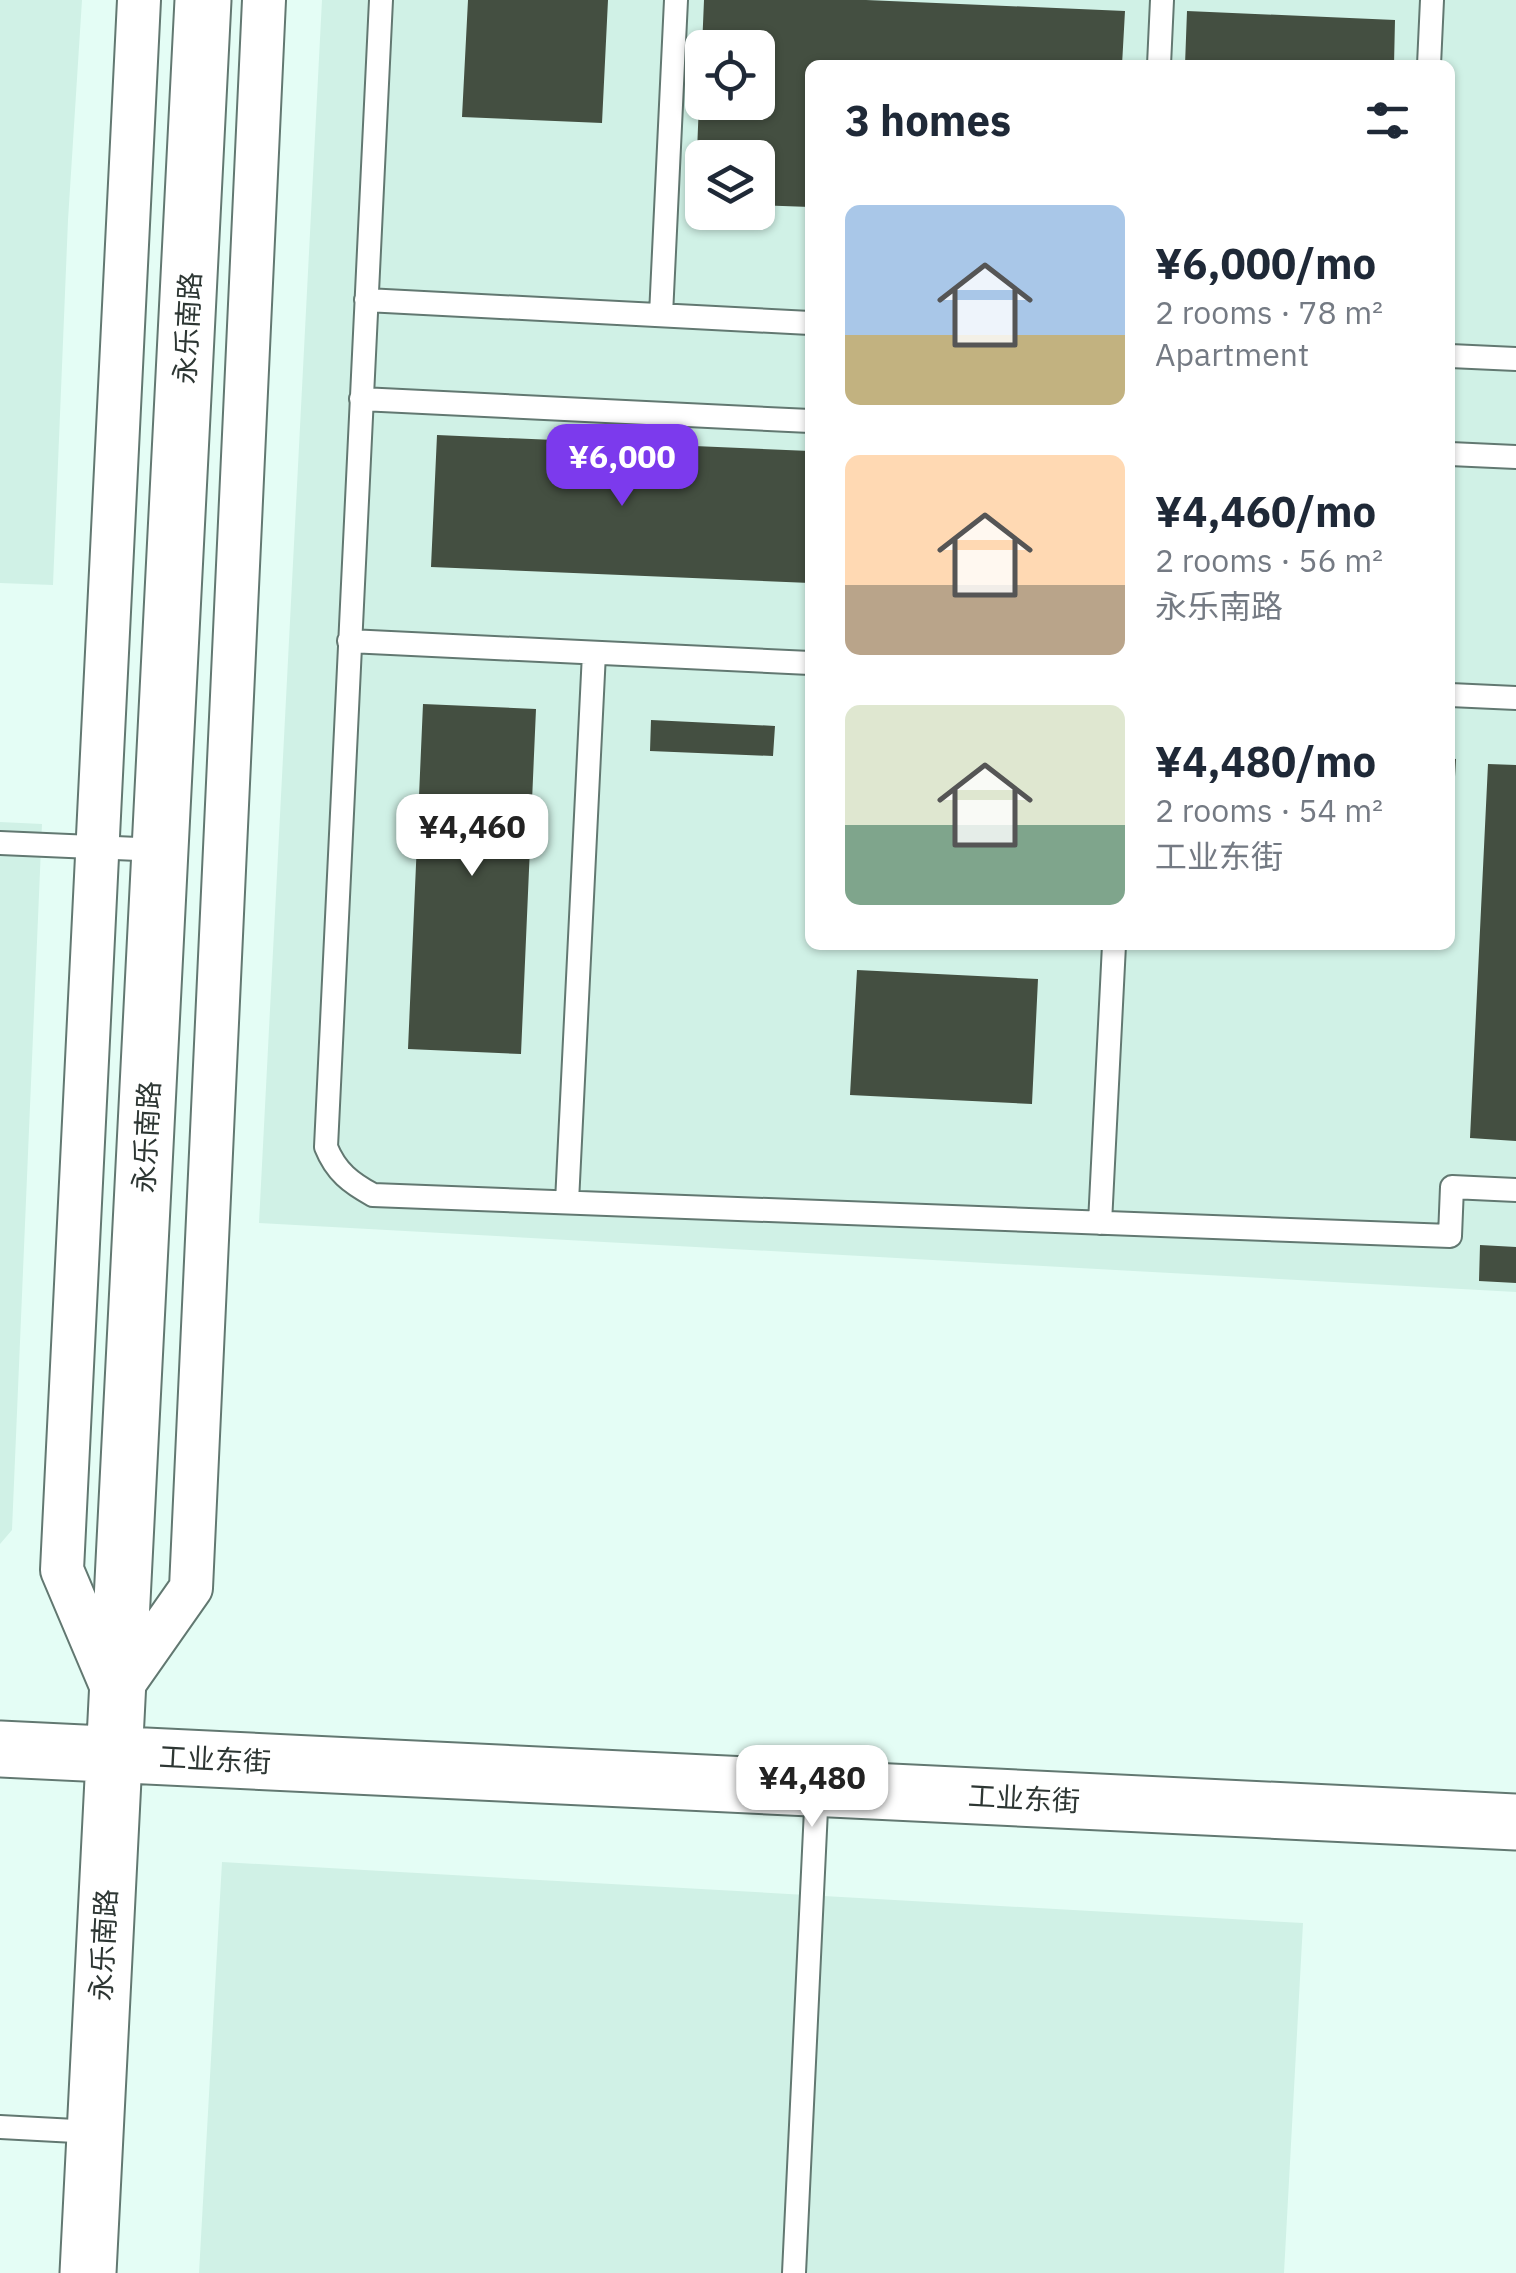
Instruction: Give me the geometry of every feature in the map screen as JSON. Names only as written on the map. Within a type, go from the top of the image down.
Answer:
[{"type":"main road","name":"永乐南路","points":[[88,2273],[203,0]]},
{"type":"main road","name":"工业东街","points":[[0,1749],[1516,1822]]},
{"type":"street","points":[[116,1696],[62,1570],[139,0]]},
{"type":"street","points":[[116,1696],[191,1588],[264,0]]},
{"type":"lane","points":[[381,0],[326,1147],[350,1183],[374,1195],[1450,1236],[1452,1187],[1516,1190]]},
{"type":"lane","points":[[661,315],[676,0]]},
{"type":"lane","points":[[1159,60],[1162,0]]},
{"type":"lane","points":[[1429,60],[1432,0]]},
{"type":"lane","points":[[366,300],[805,323]]},
{"type":"lane","points":[[1455,356],[1516,359]]},
{"type":"lane","points":[[361,399],[805,422]]},
{"type":"lane","points":[[1455,454],[1516,458]]},
{"type":"lane","points":[[350,641],[805,664]]},
{"type":"lane","points":[[567,1202],[594,653]]},
{"type":"lane","points":[[1455,694],[1516,698]]},
{"type":"lane","points":[[0,842],[162,850]]},
{"type":"lane","points":[[1100,1222],[1114,950]]},
{"type":"lane","points":[[794,2273],[817,1788]]},
{"type":"lane","points":[[0,2127],[94,2132]]},
{"type":"shaded area","points":[[0,0],[82,0],[68,220],[53,585],[0,583]]},
{"type":"shaded area","points":[[322,0],[1516,0],[1516,1292],[259,1223]]},
{"type":"shaded area","points":[[0,822],[42,824],[12,1530],[0,1544]]},
{"type":"shaded area","points":[[222,1862],[1303,1923],[1284,2273],[199,2273]]},
{"type":"building","points":[[468,0],[608,0],[602,123],[462,117]]},
{"type":"building","points":[[704,0],[866,0],[1125,11],[1122,60],[805,60],[805,207],[775,206],[775,140],[697,140],[698,120],[775,120],[775,30],[703,30]]},
{"type":"building","points":[[1187,11],[1395,20],[1394,60],[1185,60]]},
{"type":"building","points":[[437,435],[805,451],[805,583],[431,567]]},
{"type":"building","points":[[423,704],[536,709],[521,1054],[408,1049]]},
{"type":"building","points":[[651,720],[775,726],[773,756],[650,751]]},
{"type":"building","points":[[1488,764],[1516,765],[1516,1141],[1470,1138]]},
{"type":"building","points":[[857,970],[1038,979],[1032,1104],[850,1095]]},
{"type":"building","points":[[1480,1245],[1516,1247],[1516,1283],[1479,1281]]}]
